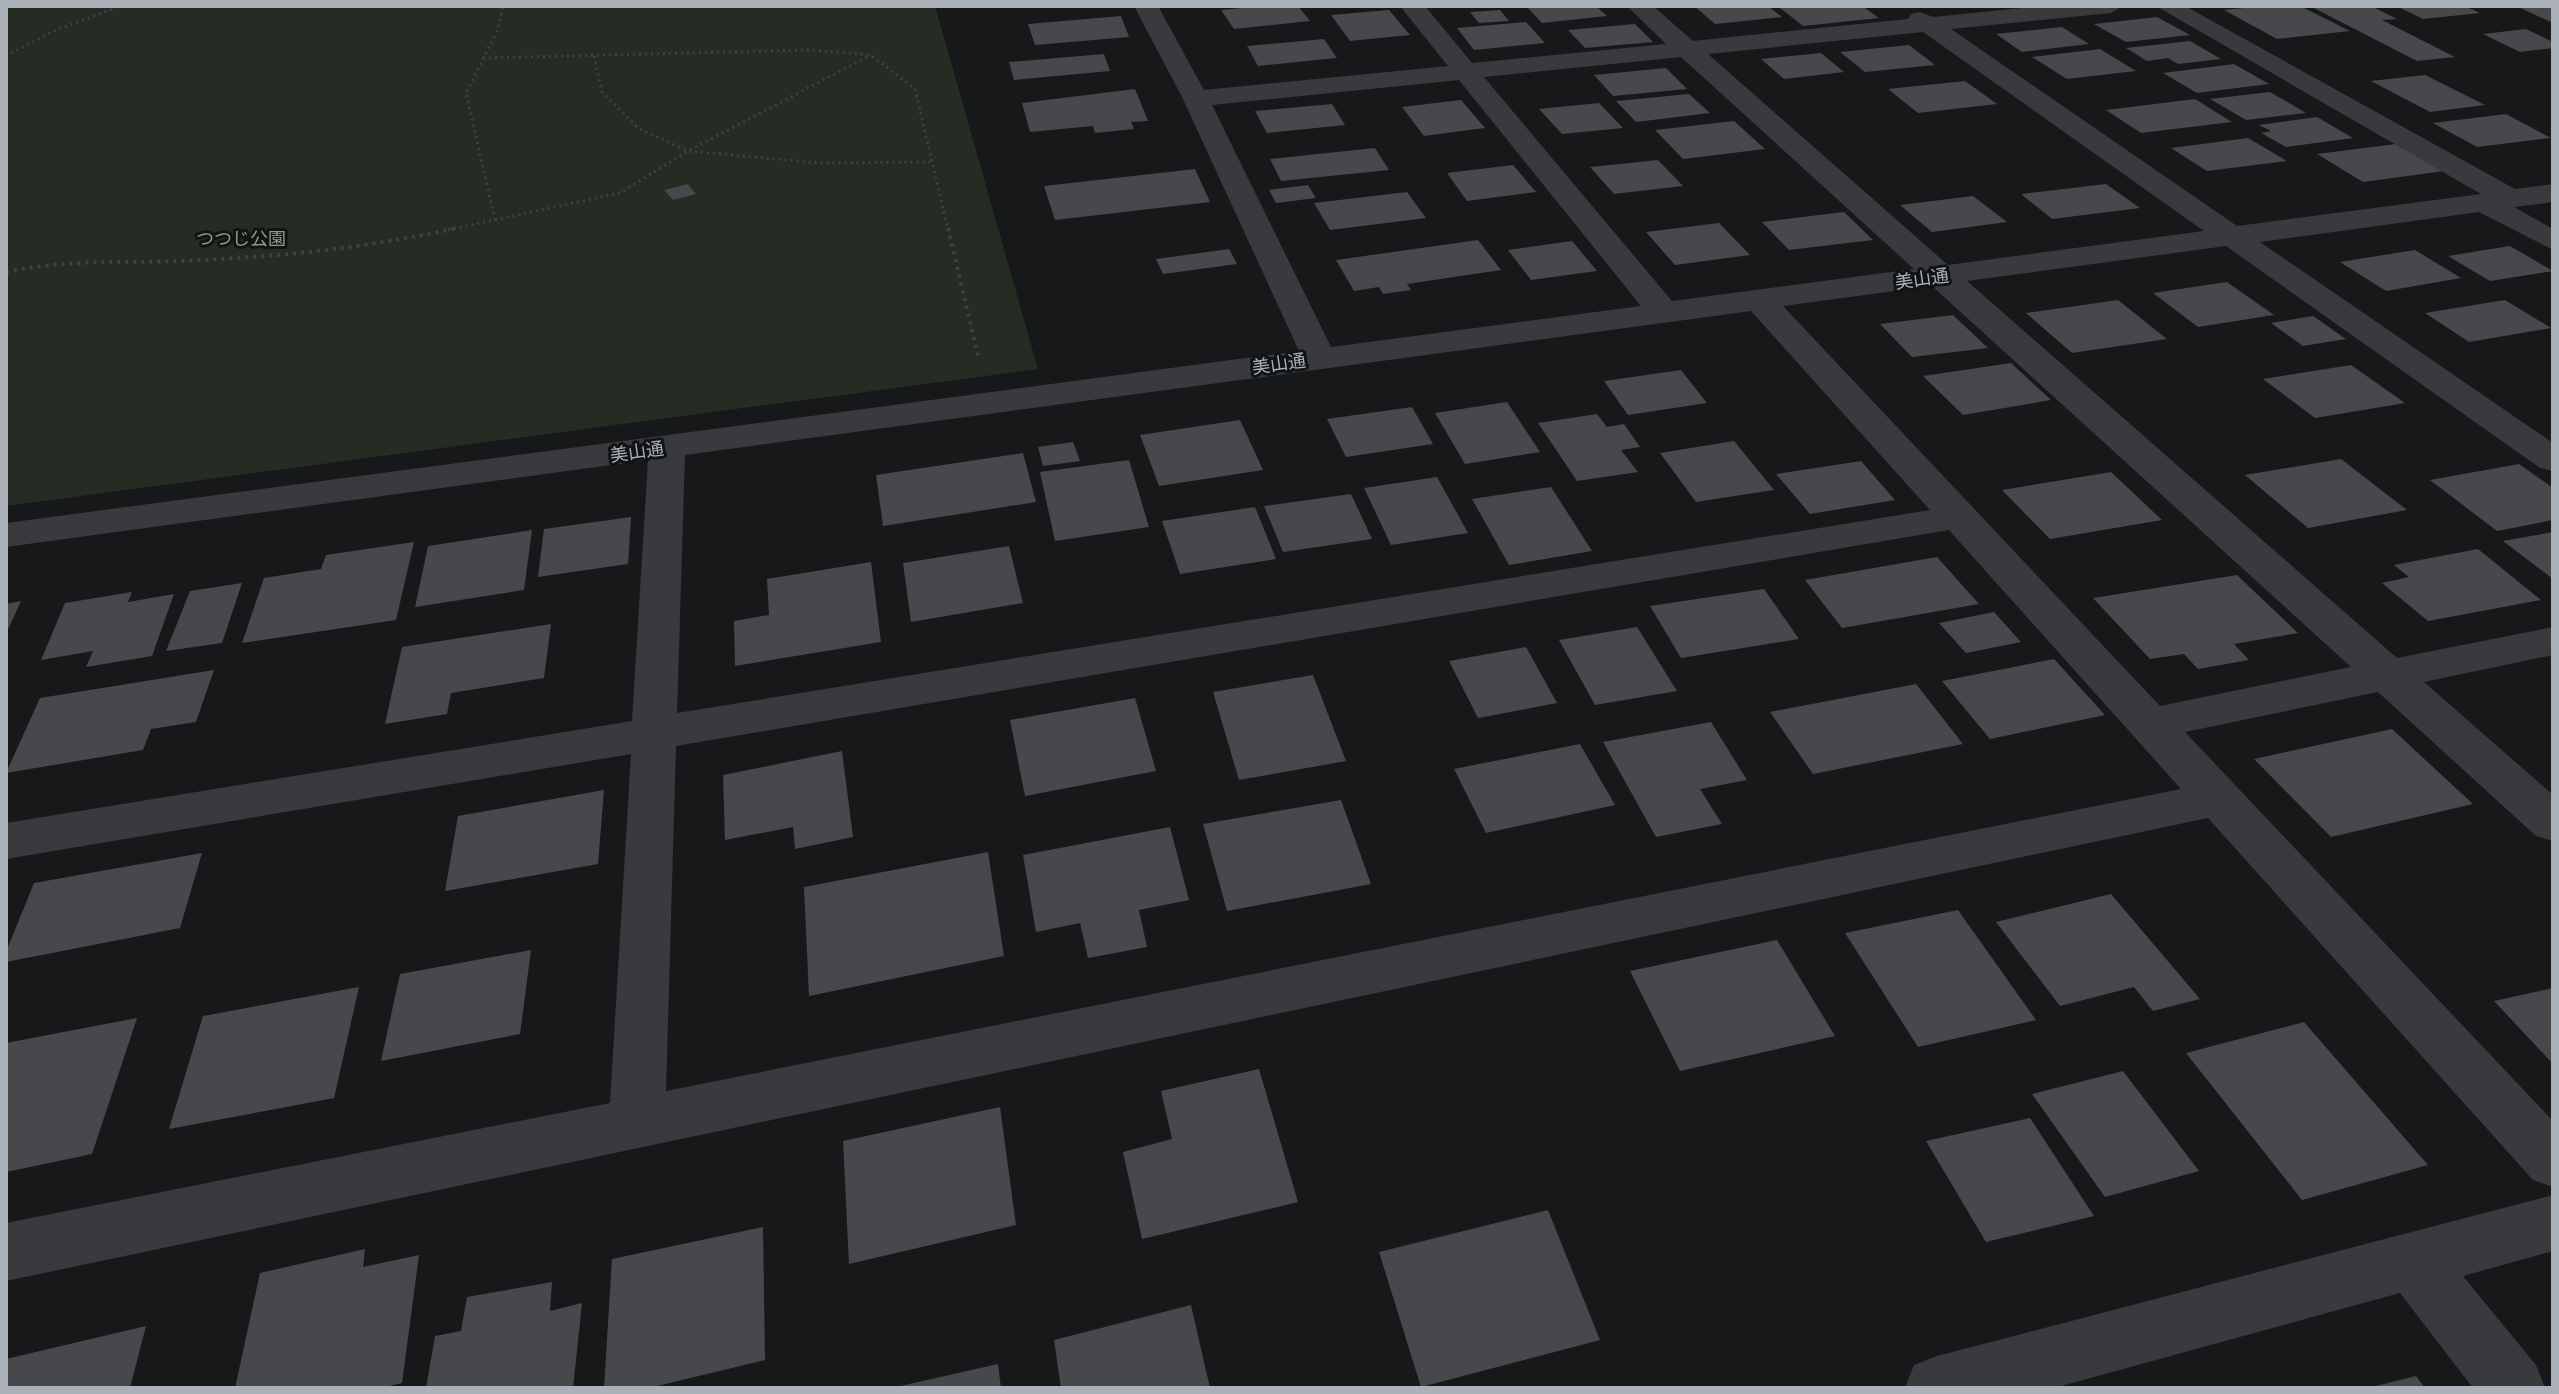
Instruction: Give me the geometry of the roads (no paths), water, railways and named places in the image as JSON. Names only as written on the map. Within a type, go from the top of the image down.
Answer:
[{"type":"street","points":[[1146,6],[1196,99],[1320,359]]},
{"type":"street","points":[[1412,6],[1463,72],[1664,313]]},
{"type":"street","points":[[1639,6],[1938,277],[2553,823]]},
{"type":"street","points":[[1901,6],[2553,460]]},
{"type":"street","points":[[1196,99],[2111,6]]},
{"type":"street","points":[[2168,6],[2498,201],[2553,241]]},
{"type":"street","name":"美山通","points":[[6,535],[2553,193]]},
{"type":"street","points":[[1760,301],[2553,1161]]},
{"type":"street","points":[[637,1120],[667,448]]},
{"type":"street","points":[[6,841],[1957,517]]},
{"type":"street","points":[[2148,724],[2553,641]]},
{"type":"street","points":[[6,1252],[637,1120],[2216,799]]},
{"type":"street","points":[[1937,1388],[2553,1223]]},
{"type":"street","points":[[2411,1259],[2513,1388]]},
{"type":"park label","name":"つつじ公園","points":[[241,239]]}]
